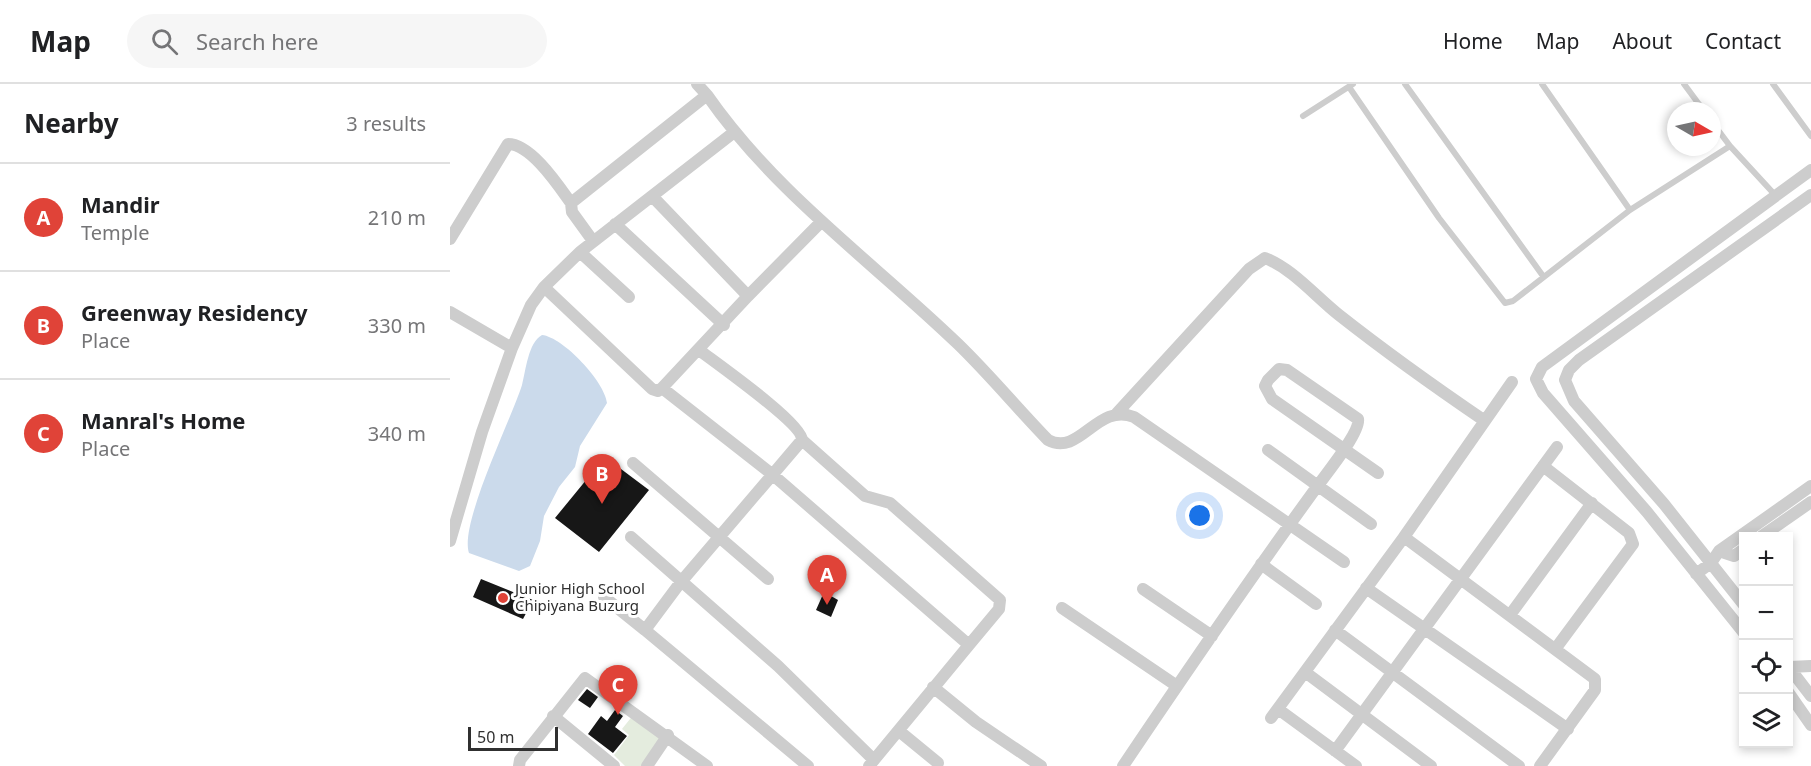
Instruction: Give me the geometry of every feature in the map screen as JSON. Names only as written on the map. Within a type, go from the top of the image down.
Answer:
[{"type":"street","points":[[698,84],[733,133],[821,222],[958,345],[1048,440],[1062,444],[1071,442],[1110,414],[1117,413],[1134,417],[1344,562]]},
{"type":"street","points":[[571,203],[707,95]]},
{"type":"street","points":[[450,541],[482,432],[512,348],[531,305],[544,287],[580,252],[733,133]]},
{"type":"street","points":[[450,239],[508,144],[517,145],[534,159],[571,203],[572,212],[593,242]]},
{"type":"street","points":[[1739,628],[1647,512],[1571,426],[1536,379],[1542,367],[1811,170]]},
{"type":"street","points":[[652,196],[748,296]]},
{"type":"street","points":[[1739,600],[1664,504],[1582,411],[1567,389],[1565,380],[1569,370],[1579,360],[1811,196]]},
{"type":"street","points":[[1764,206],[1774,221]]},
{"type":"street","points":[[544,287],[652,389],[658,391],[821,222]]},
{"type":"street","points":[[615,224],[724,325]]},
{"type":"street","points":[[580,252],[628,297]]},
{"type":"street","points":[[1117,413],[1249,269],[1265,258],[1294,276],[1338,314],[1428,382],[1485,421]]},
{"type":"street","points":[[450,312],[512,348]]},
{"type":"street","points":[[631,537],[778,666],[872,763],[999,609],[1000,600],[890,503],[865,496],[802,440],[800,432],[781,414],[699,350]]},
{"type":"street","points":[[1123,766],[1288,524],[1319,484],[1344,448],[1359,425],[1358,419],[1287,370],[1275,371],[1265,386],[1268,395],[1344,448],[1378,473]]},
{"type":"street","points":[[1356,766],[1275,713],[1404,537],[1512,382]]},
{"type":"street","points":[[662,388],[772,476],[969,645]]},
{"type":"street","points":[[1571,426],[1582,411]]},
{"type":"street","points":[[645,630],[718,538],[802,440]]},
{"type":"street","points":[[1335,751],[1557,447]]},
{"type":"street","points":[[1268,450],[1319,484],[1371,524]]},
{"type":"street","points":[[633,463],[768,579]]},
{"type":"street","points":[[1543,466],[1629,533],[1633,544],[1556,648]]},
{"type":"street","points":[[1696,574],[1711,563],[1719,551],[1811,486]]},
{"type":"street","points":[[1769,532],[1811,502]]},
{"type":"street","points":[[1510,615],[1592,503]]},
{"type":"street","points":[[1404,537],[1556,648],[1596,683],[1595,690],[1540,766]]},
{"type":"street","points":[[1719,551],[1734,556],[1739,552]]},
{"type":"street","points":[[1261,564],[1316,604]]},
{"type":"street","points":[[1366,588],[1423,630],[1568,729]]},
{"type":"street","points":[[1143,589],[1212,636]]},
{"type":"street","points":[[604,597],[808,766]]},
{"type":"street","points":[[1062,608],[1177,686]]},
{"type":"street","points":[[1335,630],[1519,766]]},
{"type":"street","points":[[1793,666],[1811,666]]},
{"type":"street","points":[[1793,671],[1811,695],[1797,704]]},
{"type":"street","points":[[1305,672],[1431,766]]},
{"type":"street","points":[[519,766],[520,760],[553,716],[583,679],[589,678],[707,766]]},
{"type":"street","points":[[933,687],[976,722],[1041,766]]},
{"type":"street","points":[[1790,694],[1811,725]]},
{"type":"street","points":[[553,716],[614,766]]},
{"type":"street","points":[[899,731],[938,763]]},
{"type":"street","points":[[647,766],[668,735]]},
{"type":"lane","points":[[1405,84],[1543,276]]},
{"type":"lane","points":[[1542,84],[1630,210]]},
{"type":"lane","points":[[1684,84],[1697,102]]},
{"type":"lane","points":[[1773,84],[1811,136]]},
{"type":"lane","points":[[1304,116],[1351,86],[1439,218],[1501,302],[1513,301],[1630,210],[1730,146]]},
{"type":"lane","points":[[1721,134],[1776,196]]},
{"type":"shaded area","points":[[634,714],[665,735],[642,766],[625,766],[614,755],[629,735],[622,729]]},
{"type":"water","points":[[542,335],[561,344],[582,362],[599,384],[607,403],[580,446],[575,467],[559,487],[544,516],[540,541],[530,566],[519,571],[469,553],[468,539],[478,496],[522,385],[531,350]]},
{"type":"building","points":[[605,457],[649,490],[599,552],[555,518]]},
{"type":"building","name":"Junior High School Chipiyana Buzurg","points":[[481,579],[533,600],[523,619],[473,597]]},
{"type":"building","points":[[824,592],[838,600],[831,617],[816,610]]},
{"type":"building","points":[[587,689],[598,697],[590,708],[578,700]]},
{"type":"building","points":[[615,710],[623,716],[615,727],[627,736],[613,753],[588,734],[601,716],[607,721]]},
{"type":"place","name":"Greenway Residency","points":[[602,504]]},
{"type":"place","name":"Junior High School Chipiyana Buzurg","points":[[503,598]]},
{"type":"place","name":"Mandir","points":[[827,605]]},
{"type":"place","name":"Manral's Home","points":[[618,715]]}]
